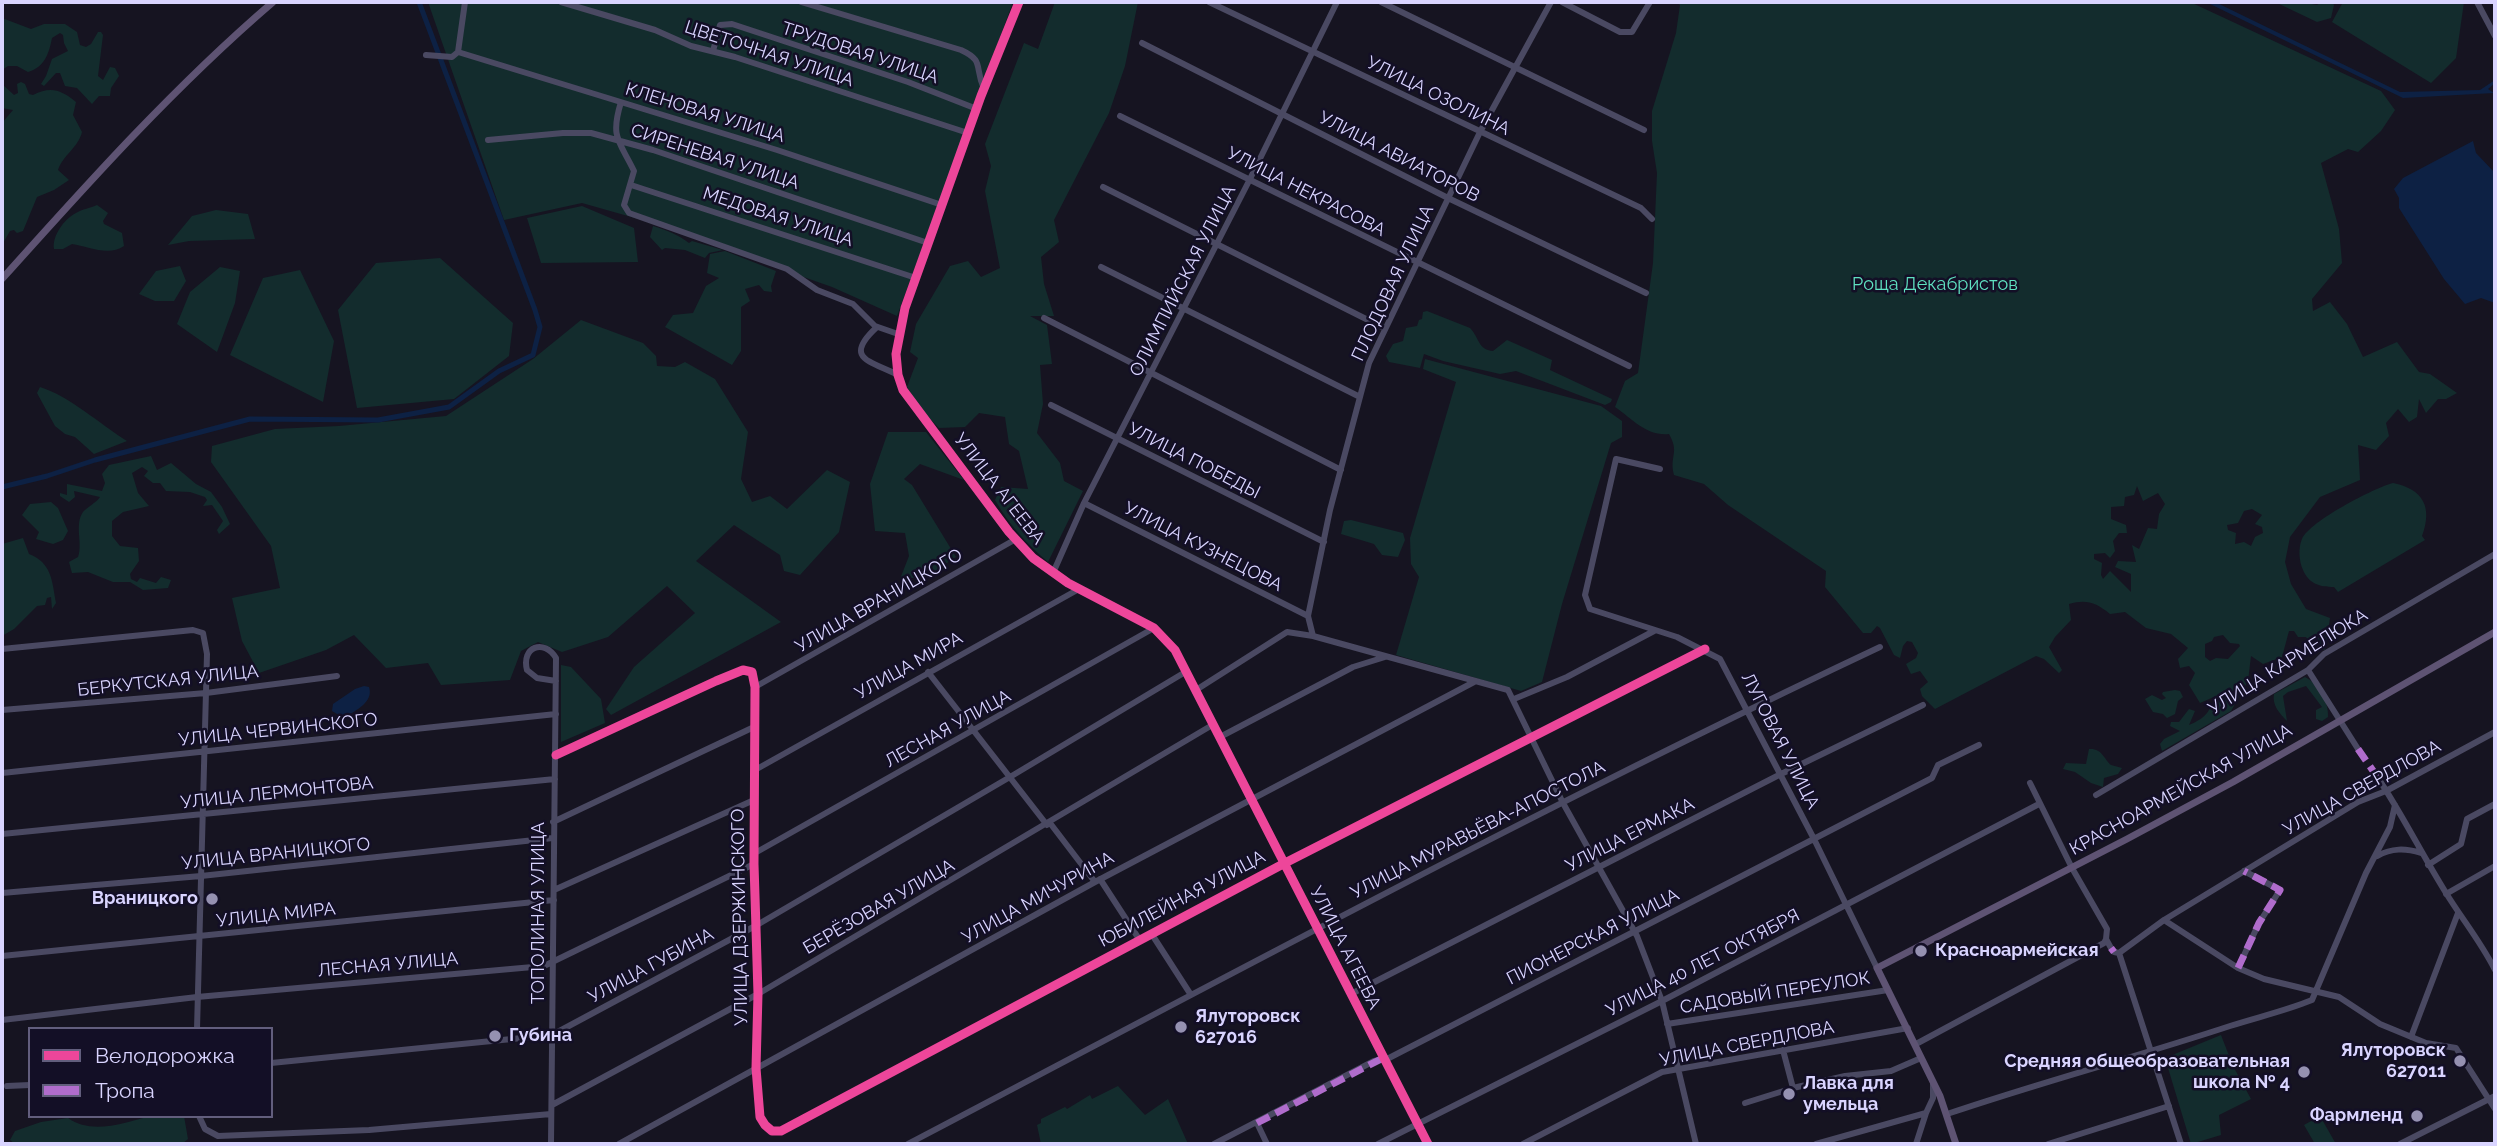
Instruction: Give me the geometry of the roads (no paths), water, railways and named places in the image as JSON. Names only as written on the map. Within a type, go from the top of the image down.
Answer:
[{"type":"main road","points":[[2,279],[116,154],[272,2]]},
{"type":"main road","name":"КРАСНОАРМЕЙСКАЯ УЛИЦА","points":[[1877,968],[2234,782],[2495,632]]},
{"type":"main road","name":"ЛУГОВАЯ УЛИЦА","points":[[1877,968],[1916,1044],[1947,1114],[1956,1144]]},
{"type":"street","points":[[426,55],[452,57],[458,52],[465,2]]},
{"type":"street","name":"ЦВЕТОЧНАЯ УЛИЦА","points":[[561,2],[655,30],[691,46],[968,133]]},
{"type":"street","points":[[801,2],[961,50],[974,57],[978,63],[979,78],[984,89]]},
{"type":"street","name":"УЛИЦА АГЕЕВА","points":[[1019,2],[984,89],[898,334],[896,354],[903,390],[1033,558],[1079,589],[1154,628],[1175,650],[1427,1144]]},
{"type":"street","name":"УЛИЦА ОЗОЛИНА","points":[[1209,2],[1641,208],[1652,219]]},
{"type":"street","name":"ОЛИМПИЙСКАЯ УЛИЦА","points":[[1053,573],[1084,503],[1250,179],[1337,2]]},
{"type":"street","points":[[1381,2],[1644,131]]},
{"type":"street","name":"ПЛОДОВАЯ УЛИЦА","points":[[1313,636],[1308,616],[1341,470],[1369,363],[1480,132],[1551,2]]},
{"type":"street","points":[[1562,2],[1620,32],[1632,32],[1650,2]]},
{"type":"street","points":[[2477,2],[2495,35]]},
{"type":"street","name":"ТРУДОВАЯ УЛИЦА","points":[[713,51],[720,25],[732,24],[908,82],[977,109]]},
{"type":"street","name":"УЛИЦА АВИАТОРОВ","points":[[1142,43],[1448,198],[1646,293]]},
{"type":"street","name":"КЛЕНОВАЯ УЛИЦА","points":[[458,52],[778,150],[942,205]]},
{"type":"street","points":[[621,102],[617,140],[634,171],[624,205],[633,216],[787,269],[817,290],[853,304],[877,327],[898,334]]},
{"type":"street","name":"УЛИЦА НЕКРАСОВА","points":[[1120,116],[1629,366]]},
{"type":"street","name":"СИРЕНЕВАЯ УЛИЦА","points":[[488,140],[591,132],[841,212],[928,243]]},
{"type":"street","name":"МЕДОВАЯ УЛИЦА","points":[[631,185],[916,278]]},
{"type":"street","points":[[1103,187],[1384,328]]},
{"type":"street","points":[[1101,267],[1360,397]]},
{"type":"street","points":[[1044,318],[1341,470]]},
{"type":"street","points":[[877,327],[864,340],[861,347],[862,356],[866,361],[898,375]]},
{"type":"street","name":"УЛИЦА ПОБЕДЫ","points":[[1051,405],[1324,542]]},
{"type":"street","name":"ЛУГОВАЯ УЛИЦА","points":[[1660,469],[1616,459],[1586,595],[1590,609],[1705,649],[1720,659],[1814,839],[1877,968]]},
{"type":"street","name":"УЛИЦА КУЗНЕЦОВА","points":[[1084,503],[1308,616]]},
{"type":"street","name":"УЛИЦА ВРАНИЦКОГО","points":[[755,687],[1016,539]]},
{"type":"street","name":"УЛИЦА КАРМЕЛЮКА","points":[[2096,795],[2308,670],[2324,654],[2495,554]]},
{"type":"street","name":"УЛИЦА МИРА","points":[[755,770],[1079,589]]},
{"type":"street","name":"ЛЕСНАЯ УЛИЦА","points":[[755,853],[1154,628]]},
{"type":"street","points":[[2,649],[193,630],[203,633],[207,654],[197,1027]]},
{"type":"street","points":[[1514,699],[1567,677],[1654,631]]},
{"type":"street","points":[[1196,690],[1287,632],[1313,636],[1508,690],[1563,803],[1635,931],[1662,1001],[1696,1144]]},
{"type":"street","name":"ТОПОЛИНАЯ УЛИЦА","points":[[551,1144],[553,822],[556,755],[556,681],[556,658],[552,651],[540,647],[531,650],[526,658],[527,670],[537,678],[556,681]]},
{"type":"street","name":"УЛИЦА МУРАВЬЁВА-АПОСТОЛА","points":[[908,1144],[1318,928],[1746,710],[1880,647]]},
{"type":"street","name":"ЮБИЛЕЙНАЯ УЛИЦА","points":[[791,1127],[1139,939],[1705,649]]},
{"type":"street","points":[[1220,737],[1353,667],[1386,657]]},
{"type":"street","name":"УЛИЦА ДЗЕРЖИНСКОГО","points":[[556,755],[743,670],[752,671],[755,679],[754,864],[758,994],[756,1068],[760,1117],[772,1131],[791,1127]]},
{"type":"street","points":[[2308,670],[2358,750]]},
{"type":"street","name":"УЛИЦА ГУБИНА","points":[[273,1063],[552,1035],[757,925],[1010,778],[1187,671]]},
{"type":"street","points":[[928,672],[1010,778],[1098,881],[1139,939]]},
{"type":"street","name":"БЕРКУТСКАЯ УЛИЦА","points":[[2,710],[206,693],[337,676]]},
{"type":"street","name":"УЛИЦА МИЧУРИНА","points":[[619,1144],[1098,881],[1474,682]]},
{"type":"street","name":"УЛИЦА ЕРМАКА","points":[[1351,994],[1779,775],[1923,705]]},
{"type":"street","name":"УЛИЦА ЧЕРВИНСКОГО","points":[[2,773],[556,714]]},
{"type":"street","name":"БЕРЁЗОВАЯ УЛИЦА","points":[[552,1105],[758,994],[1214,724]]},
{"type":"street","points":[[553,822],[754,727]]},
{"type":"street","name":"УЛИЦА СВЕРДЛОВА","points":[[2115,951],[2358,802],[2386,791],[2494,735]]},
{"type":"street","name":"ПИОНЕРСКАЯ УЛИЦА","points":[[1214,1144],[1383,1058],[1389,1058],[1932,778],[1938,765],[1979,745]]},
{"type":"street","name":"УЛИЦА ЛЕРМОНТОВА","points":[[2,834],[555,779]]},
{"type":"street","points":[[2380,781],[2421,853],[2495,970]]},
{"type":"street","points":[[1916,1044],[2104,943],[2106,939],[2107,929],[2072,868],[2030,783]]},
{"type":"street","points":[[554,890],[754,800]]},
{"type":"street","name":"УЛИЦА 40 ЛЕТ ОКТЯБРЯ","points":[[1378,1144],[1662,1001],[2039,804]]},
{"type":"street","points":[[2428,864],[2461,844],[2467,819],[2495,804]]},
{"type":"street","name":"УЛИЦА СВЕРДЛОВА","points":[[2318,991],[2366,873],[2390,827],[2395,805]]},
{"type":"street","name":"УЛИЦА ВРАНИЦКОГО","points":[[2,893],[201,876],[553,838]]},
{"type":"street","points":[[2375,857],[2394,849],[2421,853]]},
{"type":"street","name":"ЛЕСНАЯ УЛИЦА","points":[[2,1020],[197,997],[539,966],[754,864]]},
{"type":"street","points":[[2446,894],[2495,866]]},
{"type":"street","points":[[2238,968],[2259,923],[2280,890],[2244,871]]},
{"type":"street","name":"УЛИЦА МИРА","points":[[2,956],[554,900]]},
{"type":"street","points":[[2411,1037],[2458,913]]},
{"type":"street","points":[[2164,920],[2238,968],[2264,979],[2339,997],[2368,1017],[2411,1037],[2456,1048],[2495,1109]]},
{"type":"street","points":[[1151,933],[1191,995]]},
{"type":"street","points":[[2106,939],[2115,951],[2181,1144]]},
{"type":"street","name":"САДОВЫЙ ПЕРЕУЛОК","points":[[1667,1024],[1888,990]]},
{"type":"street","points":[[1947,1114],[2045,1081],[2150,1053],[2281,1012],[2312,1000],[2318,991]]},
{"type":"street","name":"УЛИЦА СВЕРДЛОВА","points":[[1524,1144],[1662,1072],[1908,1028]]},
{"type":"street","points":[[1783,1049],[1793,1088]]},
{"type":"street","points":[[1745,1103],[1845,1076],[1891,1071],[1921,1058]]},
{"type":"street","points":[[1916,1144],[1933,1098],[1933,1082]]},
{"type":"street","points":[[7,1086],[28,1085]]},
{"type":"street","points":[[2400,1144],[2495,1096]]},
{"type":"street","points":[[2048,1144],[2169,1106]]},
{"type":"street","points":[[1816,1144],[1926,1113]]},
{"type":"street","points":[[200,1118],[205,1129],[218,1140],[551,1114]]},
{"type":"street","points":[[1257,1123],[1267,1144]]},
{"type":"water","points":[[2206,2],[2215,2],[2400,92],[2480,90],[2495,80],[2488,89],[2494,93],[2403,98]]},
{"type":"water","points":[[2473,141],[2476,153],[2495,173],[2495,303],[2481,298],[2465,304],[2444,279],[2399,208],[2399,198],[2394,189],[2403,178]]},
{"type":"water","points":[[364,686],[369,687],[369,697],[359,709],[344,718],[332,711],[333,704]]},
{"type":"waterway","points":[[2,487],[250,419],[378,420],[449,407],[499,371],[533,355],[540,327],[535,310],[419,2]]},
{"type":"place","name":"Враницкого","points":[[212,899]]},
{"type":"place","name":"Красноармейская","points":[[1921,951]]},
{"type":"place","name":"Ялуторовск 627016","points":[[1181,1027]]},
{"type":"place","name":"Губина","points":[[495,1036]]},
{"type":"place","name":"Ялуторовск 627011","points":[[2460,1061]]},
{"type":"place","name":"Средняя общеобразовательная школа № 4","points":[[2304,1072]]},
{"type":"place","name":"Лавка для умельца","points":[[1789,1094]]},
{"type":"place","name":"Фармленд","points":[[2417,1116]]},
{"type":"park label","name":"Роща Декабристов","points":[[1935,285]]}]
